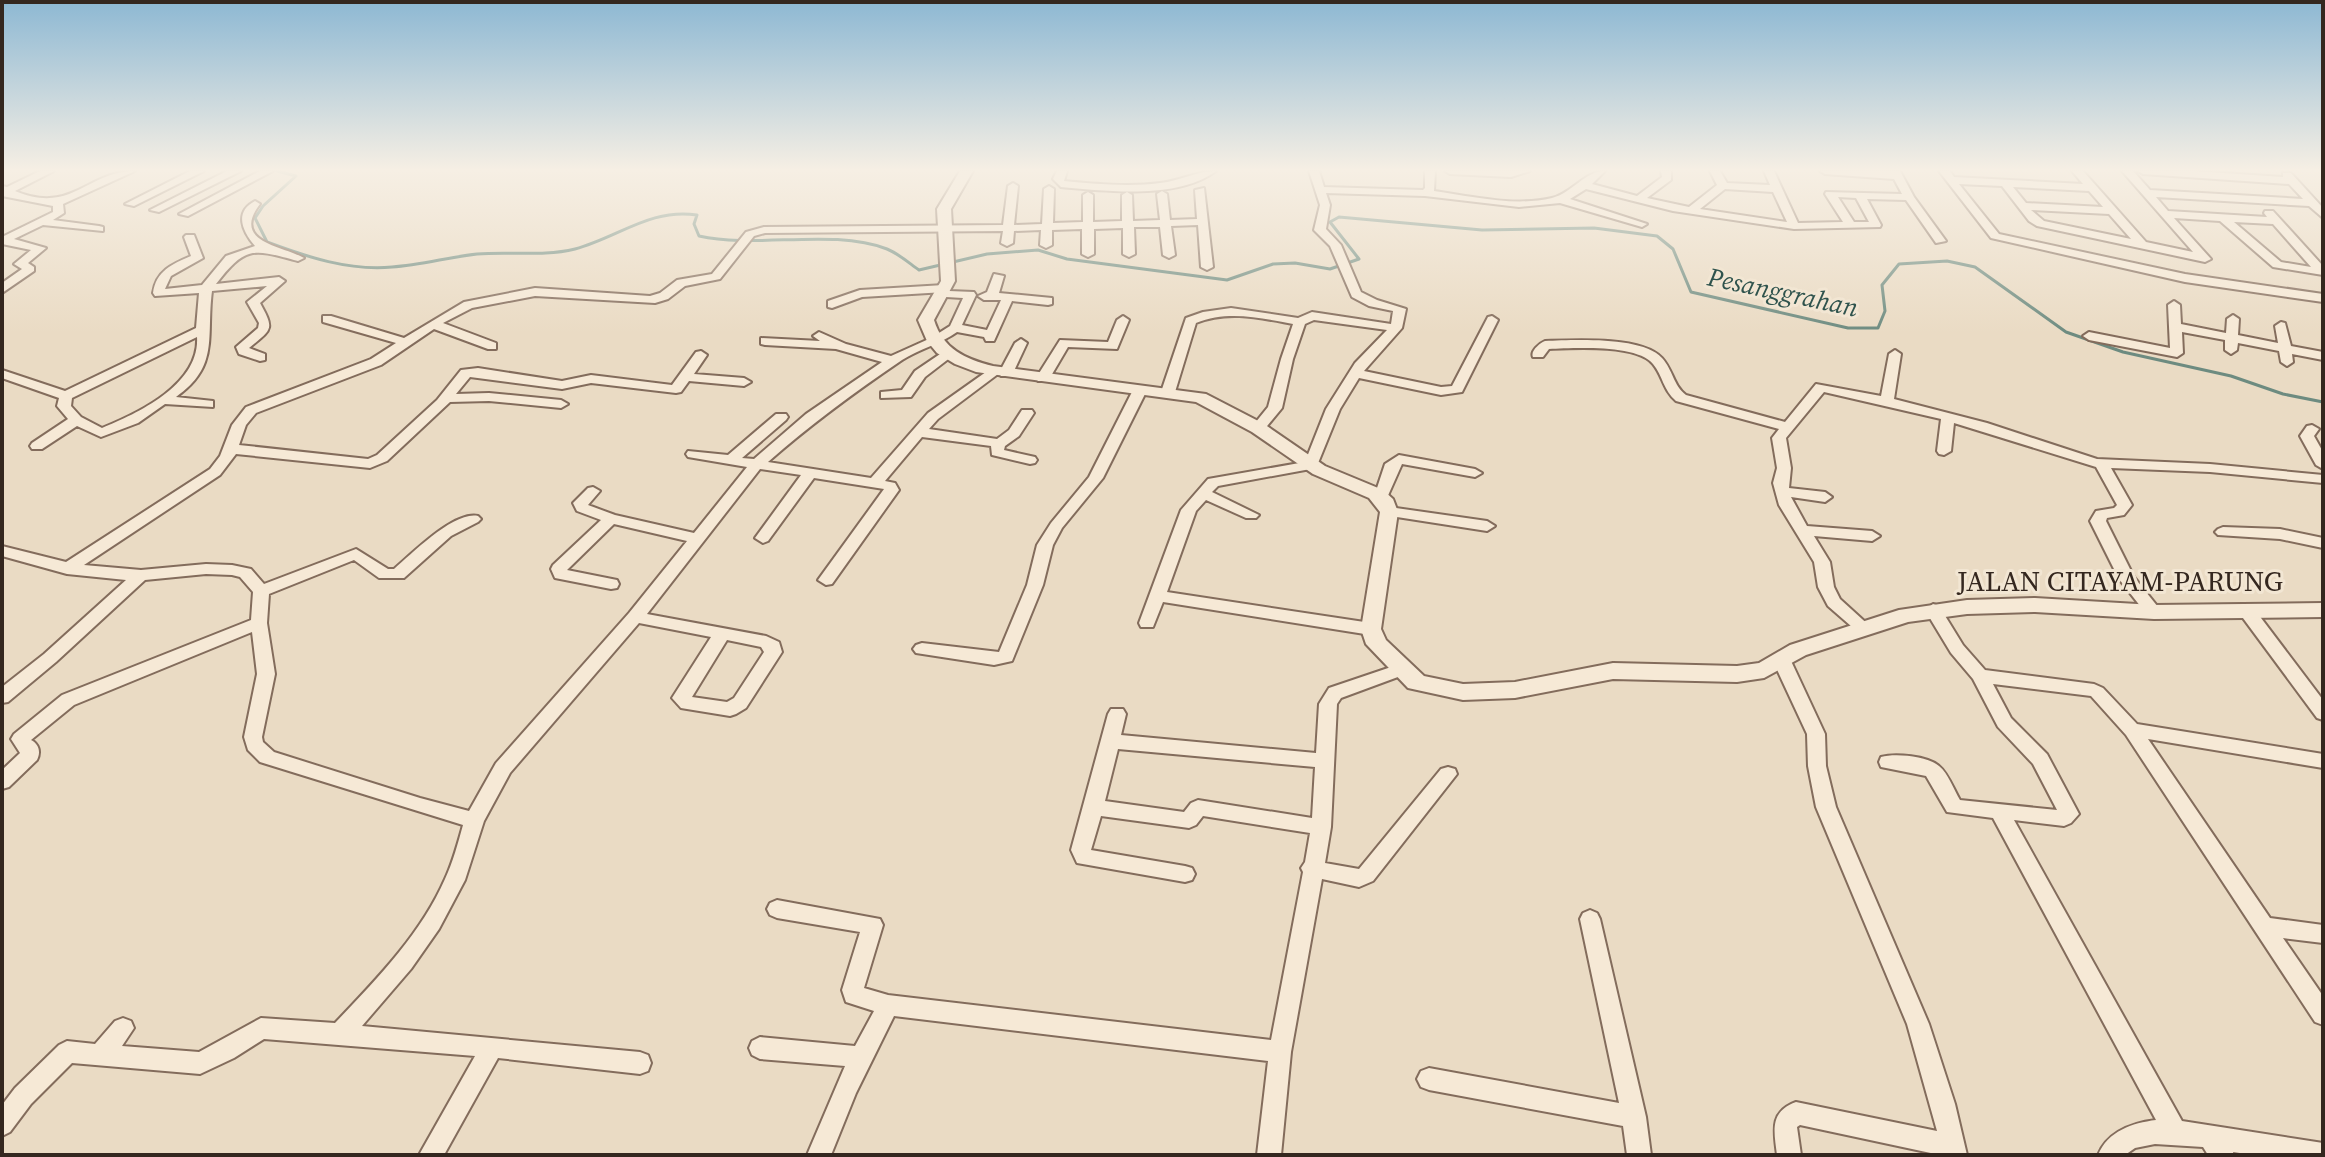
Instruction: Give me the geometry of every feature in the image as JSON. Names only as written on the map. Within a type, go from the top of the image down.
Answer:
[{"type":"street","points":[[2,240],[37,225]]},
{"type":"street","points":[[84,225],[99,229]]},
{"type":"street","points":[[248,225],[262,247]]},
{"type":"street","points":[[944,225],[949,266],[947,292],[926,320],[940,348],[965,365],[1200,398],[1258,428],[1311,465],[1385,505],[1487,526]]},
{"type":"street","points":[[67,569],[215,472],[227,461],[233,449],[236,426],[251,410],[367,367],[468,305],[529,293],[658,299],[681,283],[716,277],[746,238],[797,228],[944,230],[1088,225],[1088,254]]},
{"type":"street","points":[[1128,225],[1129,254]]},
{"type":"street","points":[[1167,225],[1169,255]]},
{"type":"street","points":[[1203,225],[1207,267]]},
{"type":"street","points":[[1311,465],[1333,409],[1356,373],[1396,328],[1400,309],[1363,299],[1356,294],[1342,258],[1335,245],[1320,230],[1321,225]]},
{"type":"street","points":[[1787,225],[1822,225]]},
{"type":"street","points":[[1929,225],[1940,241]]},
{"type":"street","points":[[1986,225],[1995,236],[2079,257],[2323,298]]},
{"type":"street","points":[[2050,225],[2204,258]]},
{"type":"street","points":[[2124,225],[2142,245]]},
{"type":"street","points":[[2175,225],[2204,258],[2216,282]]},
{"type":"street","points":[[2231,225],[2277,265],[2322,272]]},
{"type":"street","points":[[2279,225],[2322,272]]},
{"type":"street","points":[[1046,245],[1047,226]]},
{"type":"street","points":[[1007,243],[1010,227]]},
{"type":"street","points":[[2079,257],[2082,232]]},
{"type":"street","points":[[190,237],[197,258],[172,267],[159,284],[159,293],[279,281],[252,304],[265,323],[264,329],[242,347],[244,351],[260,357]]},
{"type":"street","points":[[2,240],[40,248],[20,264],[30,269],[26,274],[2,289]]},
{"type":"street","points":[[66,396],[65,410],[76,420],[96,431],[107,432],[166,400],[187,383],[198,368],[204,350],[202,320],[206,288],[230,258],[262,247],[298,258]]},
{"type":"street","points":[[992,296],[998,276]]},
{"type":"street","points":[[832,304],[860,294],[947,292],[1048,301]]},
{"type":"street","points":[[886,395],[906,394],[955,328],[970,295]]},
{"type":"street","points":[[955,328],[991,336],[1008,297]]},
{"type":"street","points":[[2089,336],[2177,353],[2174,305]]},
{"type":"street","points":[[1168,392],[1190,321],[1219,310],[1300,322],[1312,316],[1396,328]]},
{"type":"street","points":[[327,319],[405,342]]},
{"type":"street","points":[[2231,344],[2233,319]]},
{"type":"street","points":[[1043,378],[1064,343],[1113,346],[1123,320]]},
{"type":"street","points":[[1356,373],[1441,391],[1457,389],[1492,320]]},
{"type":"street","points":[[1258,428],[1275,408],[1300,322]]},
{"type":"street","points":[[433,324],[492,346]]},
{"type":"street","points":[[2281,326],[2286,355]]},
{"type":"street","points":[[2177,327],[2231,344],[2286,355],[2323,356]]},
{"type":"street","points":[[2,374],[66,396],[204,329]]},
{"type":"street","points":[[819,336],[842,347],[893,361]]},
{"type":"street","points":[[765,341],[842,347]]},
{"type":"street","points":[[875,483],[933,416],[999,372],[1021,343]]},
{"type":"street","points":[[1538,354],[1545,345],[1575,344],[1644,352],[1656,359],[1668,388],[1681,398],[1786,427]]},
{"type":"street","points":[[340,1034],[396,974],[428,930],[455,879],[474,820],[503,768],[635,617],[755,466],[798,427],[893,361],[940,348]]},
{"type":"street","points":[[1887,401],[1895,354]]},
{"type":"street","points":[[233,449],[370,464],[382,458],[446,398],[462,375],[472,371],[562,385],[591,379],[676,389],[701,355]]},
{"type":"street","points":[[687,377],[744,382]]},
{"type":"street","points":[[1865,629],[1847,617],[1829,595],[1822,562],[1786,505],[1781,491],[1784,468],[1779,438],[1821,387],[1948,416],[2082,460],[2323,479]]},
{"type":"street","points":[[922,649],[994,659],[1006,657],[1035,585],[1045,545],[1056,526],[1096,478],[1140,390]]},
{"type":"street","points":[[446,398],[489,397],[561,404]]},
{"type":"street","points":[[166,400],[208,404]]},
{"type":"street","points":[[1027,413],[1014,433],[999,444],[997,452],[1030,460]]},
{"type":"street","points":[[1944,451],[1948,416]]},
{"type":"street","points":[[730,461],[781,417]]},
{"type":"street","points":[[37,446],[76,420]]},
{"type":"street","points":[[2312,429],[2307,436],[2323,465]]},
{"type":"street","points":[[917,432],[999,444]]},
{"type":"street","points":[[693,454],[890,486],[892,490],[826,580]]},
{"type":"street","points":[[1157,596],[1371,629],[1392,464],[1399,459],[1475,473]]},
{"type":"street","points":[[2101,463],[2125,505],[2119,512],[2101,514],[2098,521],[2127,579],[2154,612]]},
{"type":"street","points":[[1147,623],[1189,510],[1217,479],[1311,465]]},
{"type":"street","points":[[763,538],[809,474]]},
{"type":"street","points":[[593,491],[580,506],[611,519],[696,538]]},
{"type":"street","points":[[1781,491],[1825,497]]},
{"type":"street","points":[[1205,494],[1251,515]]},
{"type":"street","points":[[261,591],[356,554],[385,574],[398,574],[446,533],[473,519]]},
{"type":"street","points":[[611,519],[559,569],[561,574],[611,584]]},
{"type":"street","points":[[1805,531],[1872,536]]},
{"type":"street","points":[[2223,532],[2280,534],[2323,543]]},
{"type":"street","points":[[2,551],[67,569],[141,575],[226,569],[252,577],[261,591],[259,623],[266,661],[253,737],[259,752],[406,802],[474,820]]},
{"type":"street","points":[[2,697],[141,575]]},
{"type":"street","name":"JALAN CITAYAM-PARUNG","points":[[1371,629],[1377,644],[1400,670],[1416,682],[1463,692],[1515,690],[1613,671],[1737,674],[1764,670],[1798,650],[1906,615],[1933,610],[2035,605],[2154,612],[2323,610]]},
{"type":"street","points":[[1888,762],[1927,767],[1933,771],[1954,807],[2064,818],[2069,814],[2040,759],[2004,722],[1980,676],[1957,649],[1933,610]]},
{"type":"street","points":[[2246,610],[2323,713]]},
{"type":"street","points":[[635,617],[770,643],[774,648],[734,708],[683,701],[682,694],[722,634]]},
{"type":"street","points":[[2,782],[30,755],[29,747],[20,739],[68,700],[259,623]]},
{"type":"street","points":[[1782,661],[1816,734],[1817,766],[1826,807],[1918,1024],[1954,1150],[1796,1113],[1785,1123],[1789,1155]]},
{"type":"street","points":[[1269,1155],[1280,1052],[1311,868],[1321,827],[1330,698],[1400,670]]},
{"type":"street","points":[[1980,676],[2092,689],[2132,730],[2323,1015]]},
{"type":"street","points":[[1117,714],[1081,850],[1084,857],[1185,874]]},
{"type":"street","points":[[2132,730],[2323,761]]},
{"type":"street","points":[[1111,741],[1325,761]]},
{"type":"street","points":[[1311,868],[1353,878],[1366,875],[1448,774]]},
{"type":"street","points":[[1094,807],[1189,820],[1198,808],[1321,827]]},
{"type":"street","points":[[1999,811],[2175,1131]]},
{"type":"street","points":[[777,909],[873,925],[854,995],[888,1005],[1280,1052]]},
{"type":"street","points":[[1590,919],[1634,1117],[1639,1155]]},
{"type":"street","points":[[2264,926],[2323,934]]},
{"type":"street","points":[[819,1155],[861,1057],[888,1005]]},
{"type":"street","points":[[100,1055],[123,1028]]},
{"type":"street","points":[[2,1124],[13,1096],[63,1053],[200,1063],[226,1051],[261,1028],[640,1063]]},
{"type":"street","points":[[431,1155],[492,1047]]},
{"type":"street","points":[[760,1048],[861,1057]]},
{"type":"street","points":[[1429,1079],[1634,1117]]},
{"type":"street","points":[[2110,1155],[2115,1145],[2134,1137],[2175,1131],[2216,1145],[2323,1155]]},
{"type":"waterway","name":"Pesanggrahan","points":[[258,225],[267,242],[313,258],[376,268],[477,254],[563,251],[591,244],[635,225]]},
{"type":"waterway","name":"Pesanggrahan","points":[[694,225],[699,236],[721,239],[819,239],[866,243],[891,251],[919,270],[987,254],[1038,250],[1067,259],[1227,280],[1273,264],[1295,263],[1330,269],[1359,259],[1332,225]]},
{"type":"waterway","name":"Pesanggrahan","points":[[1427,225],[1482,230],[1594,228],[1657,236],[1673,249],[1691,292],[1848,328],[1878,328],[1885,311],[1882,285],[1899,264],[1947,261],[1975,267],[2066,332],[2123,352],[2231,376],[2283,394],[2323,402]]}]
